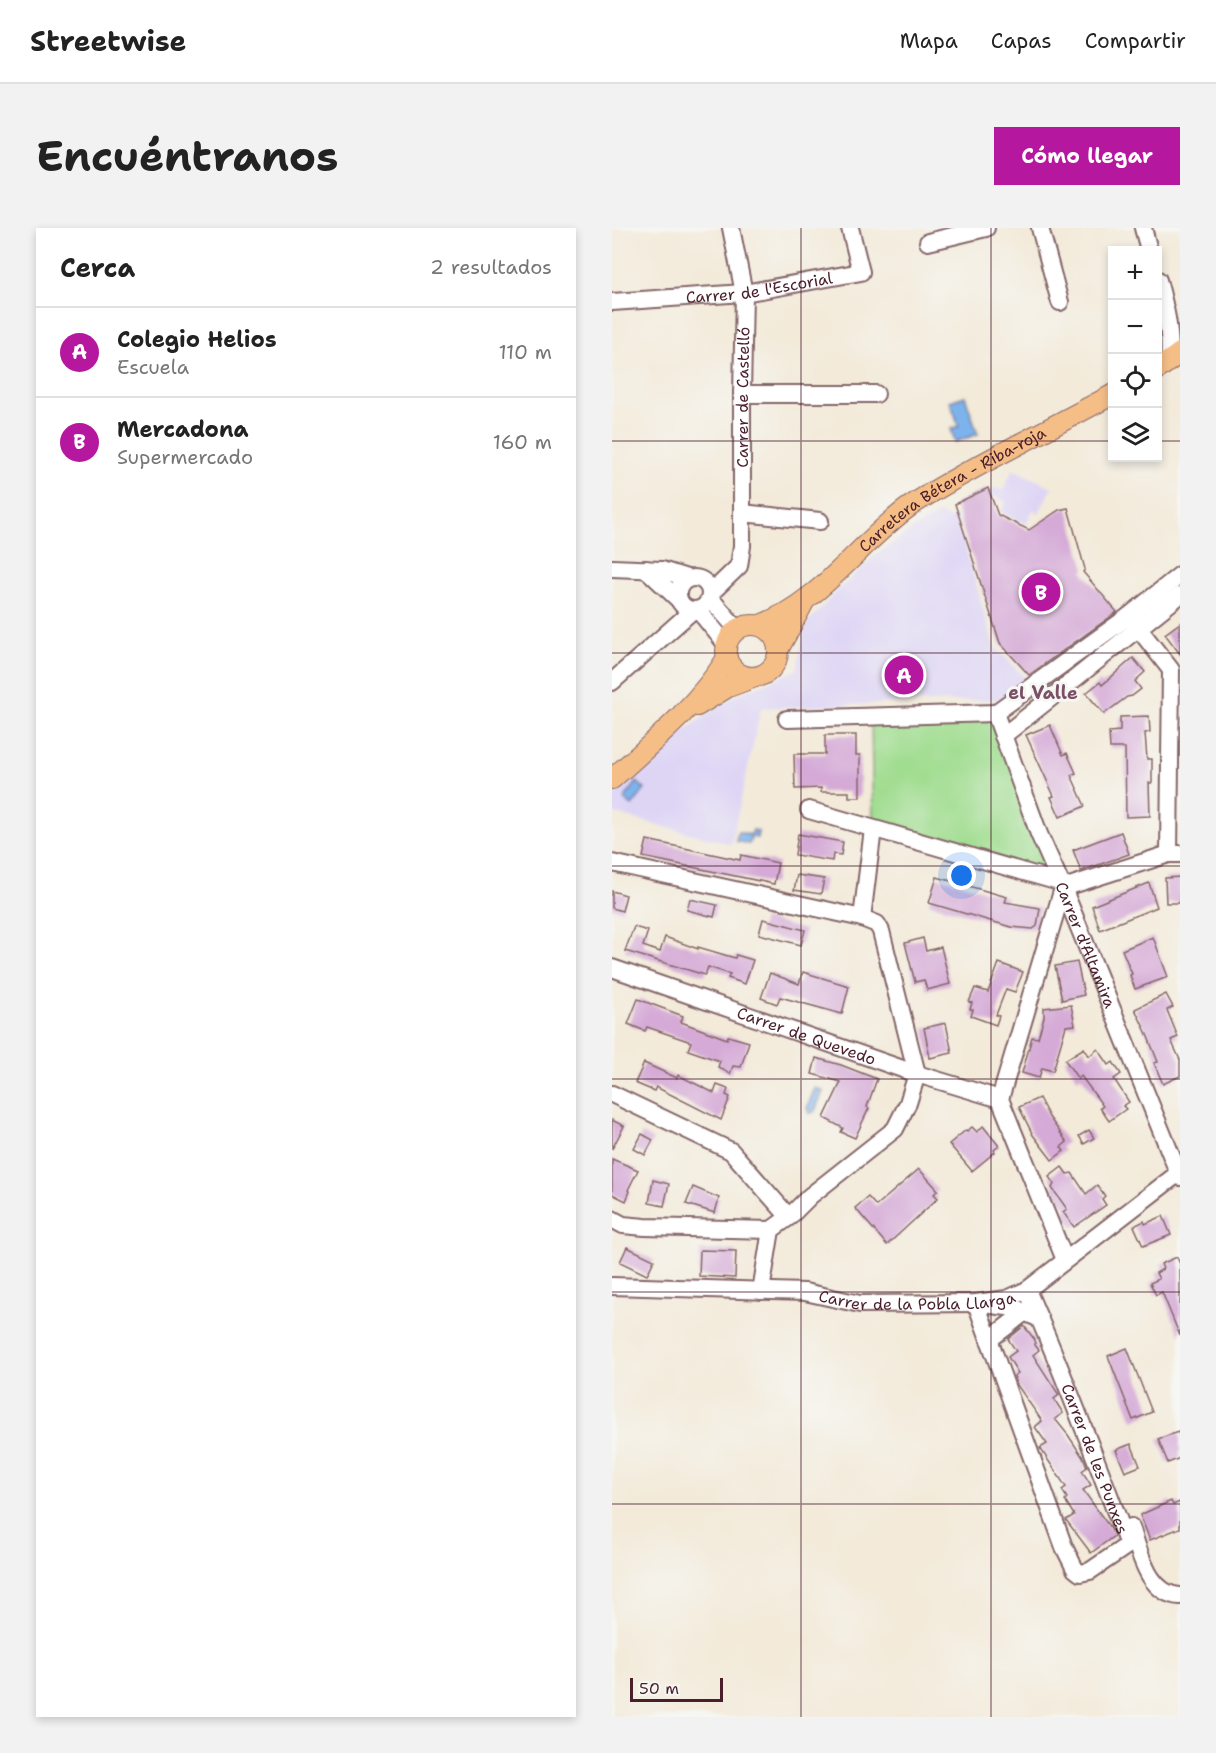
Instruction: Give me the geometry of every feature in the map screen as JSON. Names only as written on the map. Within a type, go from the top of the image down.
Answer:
[{"type":"main road","name":"Carretera Bétera - Riba-roja","points":[[760,625],[804,601],[874,536],[937,488],[1108,398]]},
{"type":"main road","name":"Carretera Bétera - Riba-roja","points":[[778,650],[804,601]]},
{"type":"main road","points":[[612,779],[681,716],[716,675],[730,644],[744,626],[760,625],[773,635],[778,650],[777,658],[769,671],[728,687],[681,716]]},
{"type":"main road","points":[[730,644],[731,666],[737,673],[755,677]]},
{"type":"street","name":"Carrer de Castelló","points":[[731,228],[744,293],[742,546],[735,571]]},
{"type":"street","name":"Carrer de l'Escorial","points":[[612,302],[744,293],[861,272],[850,228]]},
{"type":"street","points":[[928,242],[986,228]]},
{"type":"street","points":[[1040,228],[1060,302]]},
{"type":"street","points":[[1143,228],[1148,246]]},
{"type":"street","points":[[1162,295],[1170,339],[1169,366]]},
{"type":"street","points":[[1166,310],[1180,331]]},
{"type":"street","points":[[742,394],[876,394]]},
{"type":"street","points":[[742,513],[820,520]]},
{"type":"street","points":[[612,568],[662,570],[706,583],[695,602]]},
{"type":"street","points":[[646,569],[695,602]]},
{"type":"street","points":[[730,644],[695,602],[678,590],[683,581],[735,571]]},
{"type":"street","points":[[612,682],[671,628],[695,602],[735,571]]},
{"type":"street","points":[[1003,736],[1134,622],[1180,574]]},
{"type":"street","points":[[787,719],[995,713],[1134,622],[1180,595]]},
{"type":"street","points":[[809,810],[1061,885],[1175,854],[1171,670],[1134,622]]},
{"type":"street","name":"Carrer d'Altamira","points":[[995,713],[1061,885],[1180,1174]]},
{"type":"street","points":[[862,918],[873,829]]},
{"type":"street","points":[[612,863],[862,918],[876,924],[881,931],[917,1074],[909,1103],[895,1129],[771,1230],[645,1227],[623,1225],[612,1219]]},
{"type":"street","points":[[1061,885],[1000,1099],[1065,1260]]},
{"type":"street","name":"Carrer de Quevedo","points":[[612,968],[917,1074],[1000,1099]]},
{"type":"street","points":[[612,1095],[731,1151],[789,1217]]},
{"type":"street","name":"Carrer de la Pobla Llarga","points":[[612,1286],[805,1292],[860,1304],[976,1303],[1007,1299],[1031,1287],[1180,1174]]},
{"type":"street","points":[[761,1291],[771,1230]]},
{"type":"street","points":[[1031,1287],[1046,1307],[1149,1575],[1159,1588],[1170,1595],[1180,1596]]},
{"type":"street","name":"Carrer de les Punxes","points":[[976,1303],[1064,1547],[1075,1569],[1080,1573],[1090,1571],[1128,1545],[1087,1433],[1033,1315],[1031,1287]]},
{"type":"street","points":[[976,1303],[1016,1308],[1033,1315]]},
{"type":"street","points":[[989,1340],[1033,1315]]},
{"type":"shaded area","points":[[1013,469],[1052,487],[1039,513],[1033,510],[1026,524],[1001,512],[1006,502],[990,494],[994,487],[1003,490]]},
{"type":"shaded area","points":[[940,513],[949,519],[956,516],[994,646],[1026,679],[1012,699],[761,708],[731,844],[612,813],[612,797],[673,739],[732,697],[797,670],[805,626],[834,594],[872,558],[912,529]]},
{"type":"green space","points":[[995,713],[1059,882],[873,829],[871,716]]},
{"type":"water","points":[[965,396],[978,434],[955,442],[951,429],[959,426],[950,401]]},
{"type":"water","points":[[637,782],[645,789],[632,806],[624,799]]},
{"type":"water","points":[[753,830],[758,831],[757,838],[751,837],[749,844],[736,841],[738,832],[751,835]]},
{"type":"water","points":[[815,1088],[823,1091],[815,1111],[809,1114],[807,1108]]},
{"type":"building","points":[[988,488],[998,515],[1029,530],[1059,510],[1068,508],[1085,569],[1083,572],[1117,612],[1029,675],[1000,643],[955,504]]},
{"type":"building","points":[[1180,623],[1180,654],[1165,634]]},
{"type":"building","points":[[1133,658],[1145,672],[1135,681],[1141,689],[1104,714],[1086,693],[1100,682],[1102,685]]},
{"type":"building","points":[[1149,716],[1150,732],[1145,733],[1147,759],[1152,759],[1152,783],[1149,783],[1150,816],[1126,817],[1125,748],[1110,748],[1109,732],[1120,731],[1120,717]]},
{"type":"building","points":[[1050,725],[1063,755],[1067,753],[1076,773],[1071,775],[1085,806],[1060,817],[1051,797],[1054,796],[1026,735]]},
{"type":"building","points":[[825,735],[856,735],[856,755],[860,755],[860,797],[849,797],[849,792],[821,792],[821,788],[795,789],[794,754],[825,754]]},
{"type":"building","points":[[1121,832],[1129,854],[1081,871],[1073,850]]},
{"type":"building","points":[[798,834],[843,842],[841,855],[833,854],[832,861],[795,855]]},
{"type":"building","points":[[647,840],[740,860],[741,855],[778,863],[774,884],[643,857]]},
{"type":"building","points":[[797,875],[824,879],[821,894],[794,890]]},
{"type":"building","points":[[937,877],[1007,897],[1005,902],[1040,908],[1037,926],[1033,929],[1011,927],[929,903]]},
{"type":"building","points":[[1180,877],[1180,903],[1166,903],[1165,878]]},
{"type":"building","points":[[1149,883],[1157,907],[1100,930],[1092,906]]},
{"type":"building","points":[[612,891],[626,895],[622,911],[612,908]]},
{"type":"building","points":[[690,899],[717,905],[714,917],[687,910]]},
{"type":"building","points":[[763,919],[805,930],[801,945],[759,934]]},
{"type":"building","points":[[634,927],[648,931],[643,946],[660,952],[665,937],[698,949],[698,947],[735,958],[736,955],[753,960],[745,984],[728,978],[730,974],[708,967],[705,975],[625,951]]},
{"type":"building","points":[[1153,937],[1168,977],[1135,989],[1130,975],[1132,974],[1122,950]]},
{"type":"building","points":[[923,938],[926,951],[941,947],[950,984],[927,990],[924,980],[915,982],[905,943]]},
{"type":"building","points":[[1077,962],[1084,995],[1062,1000],[1055,966]]},
{"type":"building","points":[[999,963],[1023,972],[1015,992],[1006,989],[996,1015],[999,1016],[996,1025],[971,1016],[972,1003],[969,1002],[975,988],[988,992]]},
{"type":"building","points":[[803,972],[849,986],[842,1014],[780,997],[777,1004],[761,998],[770,973],[799,984]]},
{"type":"building","points":[[1166,994],[1173,1007],[1167,1010],[1178,1037],[1171,1040],[1180,1060],[1180,1076],[1163,1084],[1154,1063],[1158,1062],[1135,1009]]},
{"type":"building","points":[[638,999],[683,1016],[681,1022],[727,1039],[728,1036],[749,1042],[741,1067],[733,1066],[730,1074],[718,1067],[720,1061],[688,1050],[691,1042],[647,1027],[645,1031],[628,1024]]},
{"type":"building","points":[[1071,1005],[1075,1025],[1066,1026],[1053,1071],[1042,1068],[1039,1078],[1022,1073],[1032,1037],[1038,1038],[1044,1008]]},
{"type":"building","points":[[946,1023],[952,1053],[930,1058],[924,1028]]},
{"type":"building","points":[[1084,1048],[1089,1056],[1098,1049],[1109,1065],[1113,1062],[1121,1074],[1114,1079],[1129,1102],[1123,1106],[1126,1109],[1109,1121],[1100,1108],[1103,1106],[1081,1076],[1078,1079],[1065,1060]]},
{"type":"building","points":[[816,1058],[877,1079],[867,1107],[869,1108],[855,1138],[841,1132],[843,1128],[824,1118],[841,1082],[812,1074]]},
{"type":"building","points":[[644,1063],[677,1078],[678,1075],[714,1093],[717,1085],[728,1089],[726,1095],[730,1097],[721,1120],[656,1087],[654,1091],[635,1083]]},
{"type":"building","points":[[1039,1098],[1067,1142],[1061,1147],[1064,1151],[1052,1160],[1033,1135],[1019,1107]]},
{"type":"building","points":[[612,1120],[624,1126],[612,1149]]},
{"type":"building","points":[[983,1126],[999,1146],[972,1171],[949,1144],[966,1130],[972,1127],[977,1132]]},
{"type":"building","points":[[1089,1130],[1094,1138],[1084,1144],[1079,1136]]},
{"type":"building","points":[[642,1134],[653,1140],[645,1155],[634,1149]]},
{"type":"building","points":[[612,1159],[638,1170],[628,1190],[630,1191],[626,1201],[612,1194]]},
{"type":"building","points":[[1062,1167],[1067,1174],[1072,1173],[1086,1194],[1097,1185],[1105,1196],[1102,1199],[1106,1205],[1074,1227],[1063,1212],[1067,1209],[1052,1188],[1054,1184],[1049,1177]]},
{"type":"building","points":[[919,1169],[938,1190],[934,1194],[938,1198],[887,1245],[855,1208],[868,1197],[876,1206]]},
{"type":"building","points":[[653,1180],[669,1184],[664,1206],[649,1203]]},
{"type":"building","points":[[693,1187],[719,1198],[715,1213],[686,1204]]},
{"type":"building","points":[[1163,1216],[1171,1235],[1143,1246],[1134,1226]]},
{"type":"building","points":[[627,1247],[654,1260],[647,1275],[620,1262]]},
{"type":"building","points":[[700,1250],[736,1251],[735,1278],[699,1276]]},
{"type":"building","points":[[1177,1257],[1180,1264],[1180,1336],[1162,1292],[1156,1295],[1150,1283],[1159,1279],[1156,1273],[1163,1269],[1161,1264]]},
{"type":"building","points":[[1024,1326],[1035,1340],[1035,1345],[1039,1350],[1033,1355],[1059,1395],[1054,1399],[1063,1413],[1055,1419],[1084,1459],[1087,1467],[1082,1471],[1091,1485],[1083,1490],[1114,1536],[1091,1553],[1066,1520],[1074,1515],[1062,1490],[1066,1487],[1040,1448],[1047,1444],[1035,1427],[1042,1421],[1017,1385],[1014,1376],[1018,1373],[1008,1357],[1016,1351],[1008,1339]]},
{"type":"building","points":[[1127,1348],[1152,1412],[1133,1420],[1108,1356]]},
{"type":"building","points":[[1178,1432],[1180,1458],[1168,1463],[1158,1439]]},
{"type":"building","points":[[1131,1444],[1140,1466],[1125,1472],[1116,1450]]},
{"type":"building","points":[[1171,1501],[1173,1505],[1180,1502],[1180,1528],[1150,1540],[1140,1515]]},
{"type":"place","name":"Mercadona","points":[[1041,592]]},
{"type":"place","name":"Colegio Helios","points":[[904,675]]},
{"type":"district","name":"el Valle","points":[[1043,693]]}]
